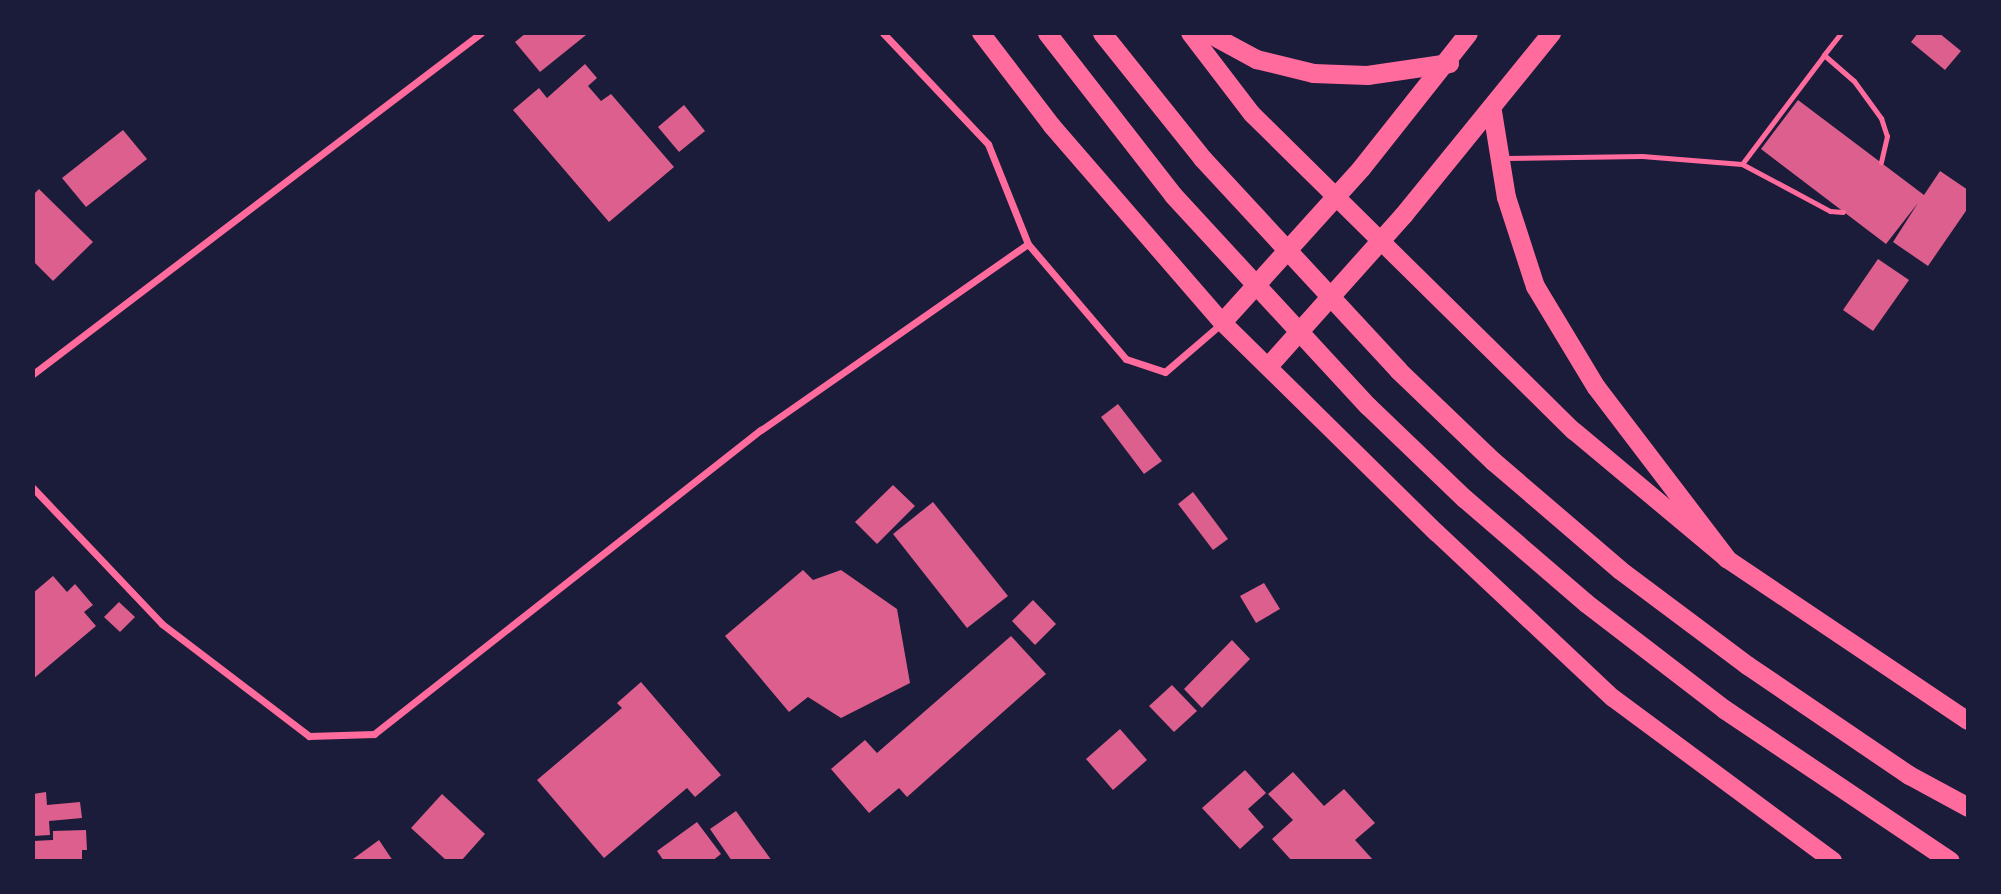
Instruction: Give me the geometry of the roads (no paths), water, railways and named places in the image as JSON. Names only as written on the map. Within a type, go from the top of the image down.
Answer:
[{"type":"highway","points":[[1047,33],[1173,195],[1368,406],[1464,498],[1586,603],[1724,709],[1878,816],[1951,861]]},
{"type":"highway","points":[[1102,33],[1202,158],[1398,370],[1493,461],[1620,570],[1747,665],[1909,775],[1968,807]]},
{"type":"highway","points":[[1208,33],[1256,59],[1313,73],[1367,75],[1449,63]]},
{"type":"highway","points":[[1222,322],[1334,199],[1449,63],[1468,33]]},
{"type":"highway","points":[[1268,366],[1492,111],[1551,33]]},
{"type":"highway","points":[[1492,111],[1506,197],[1535,286],[1596,387],[1727,559]]},
{"type":"main road","points":[[981,33],[1052,126],[1222,322],[1437,533],[1613,698],[1833,861]]},
{"type":"main road","points":[[1190,33],[1252,114],[1334,199],[1574,431],[1727,559],[1968,720]]},
{"type":"street","points":[[33,374],[481,33]]},
{"type":"street","points":[[883,33],[988,144],[1028,244],[1126,359],[1165,372],[1222,322]]},
{"type":"street","points":[[33,488],[162,624],[309,736],[374,734],[761,430],[1028,244]]},
{"type":"lane","points":[[1742,164],[1841,33]]},
{"type":"lane","points":[[1824,55],[1854,81],[1881,118],[1887,136],[1881,162]]},
{"type":"lane","points":[[1500,158],[1642,156],[1742,164],[1830,211],[1843,212]]}]
